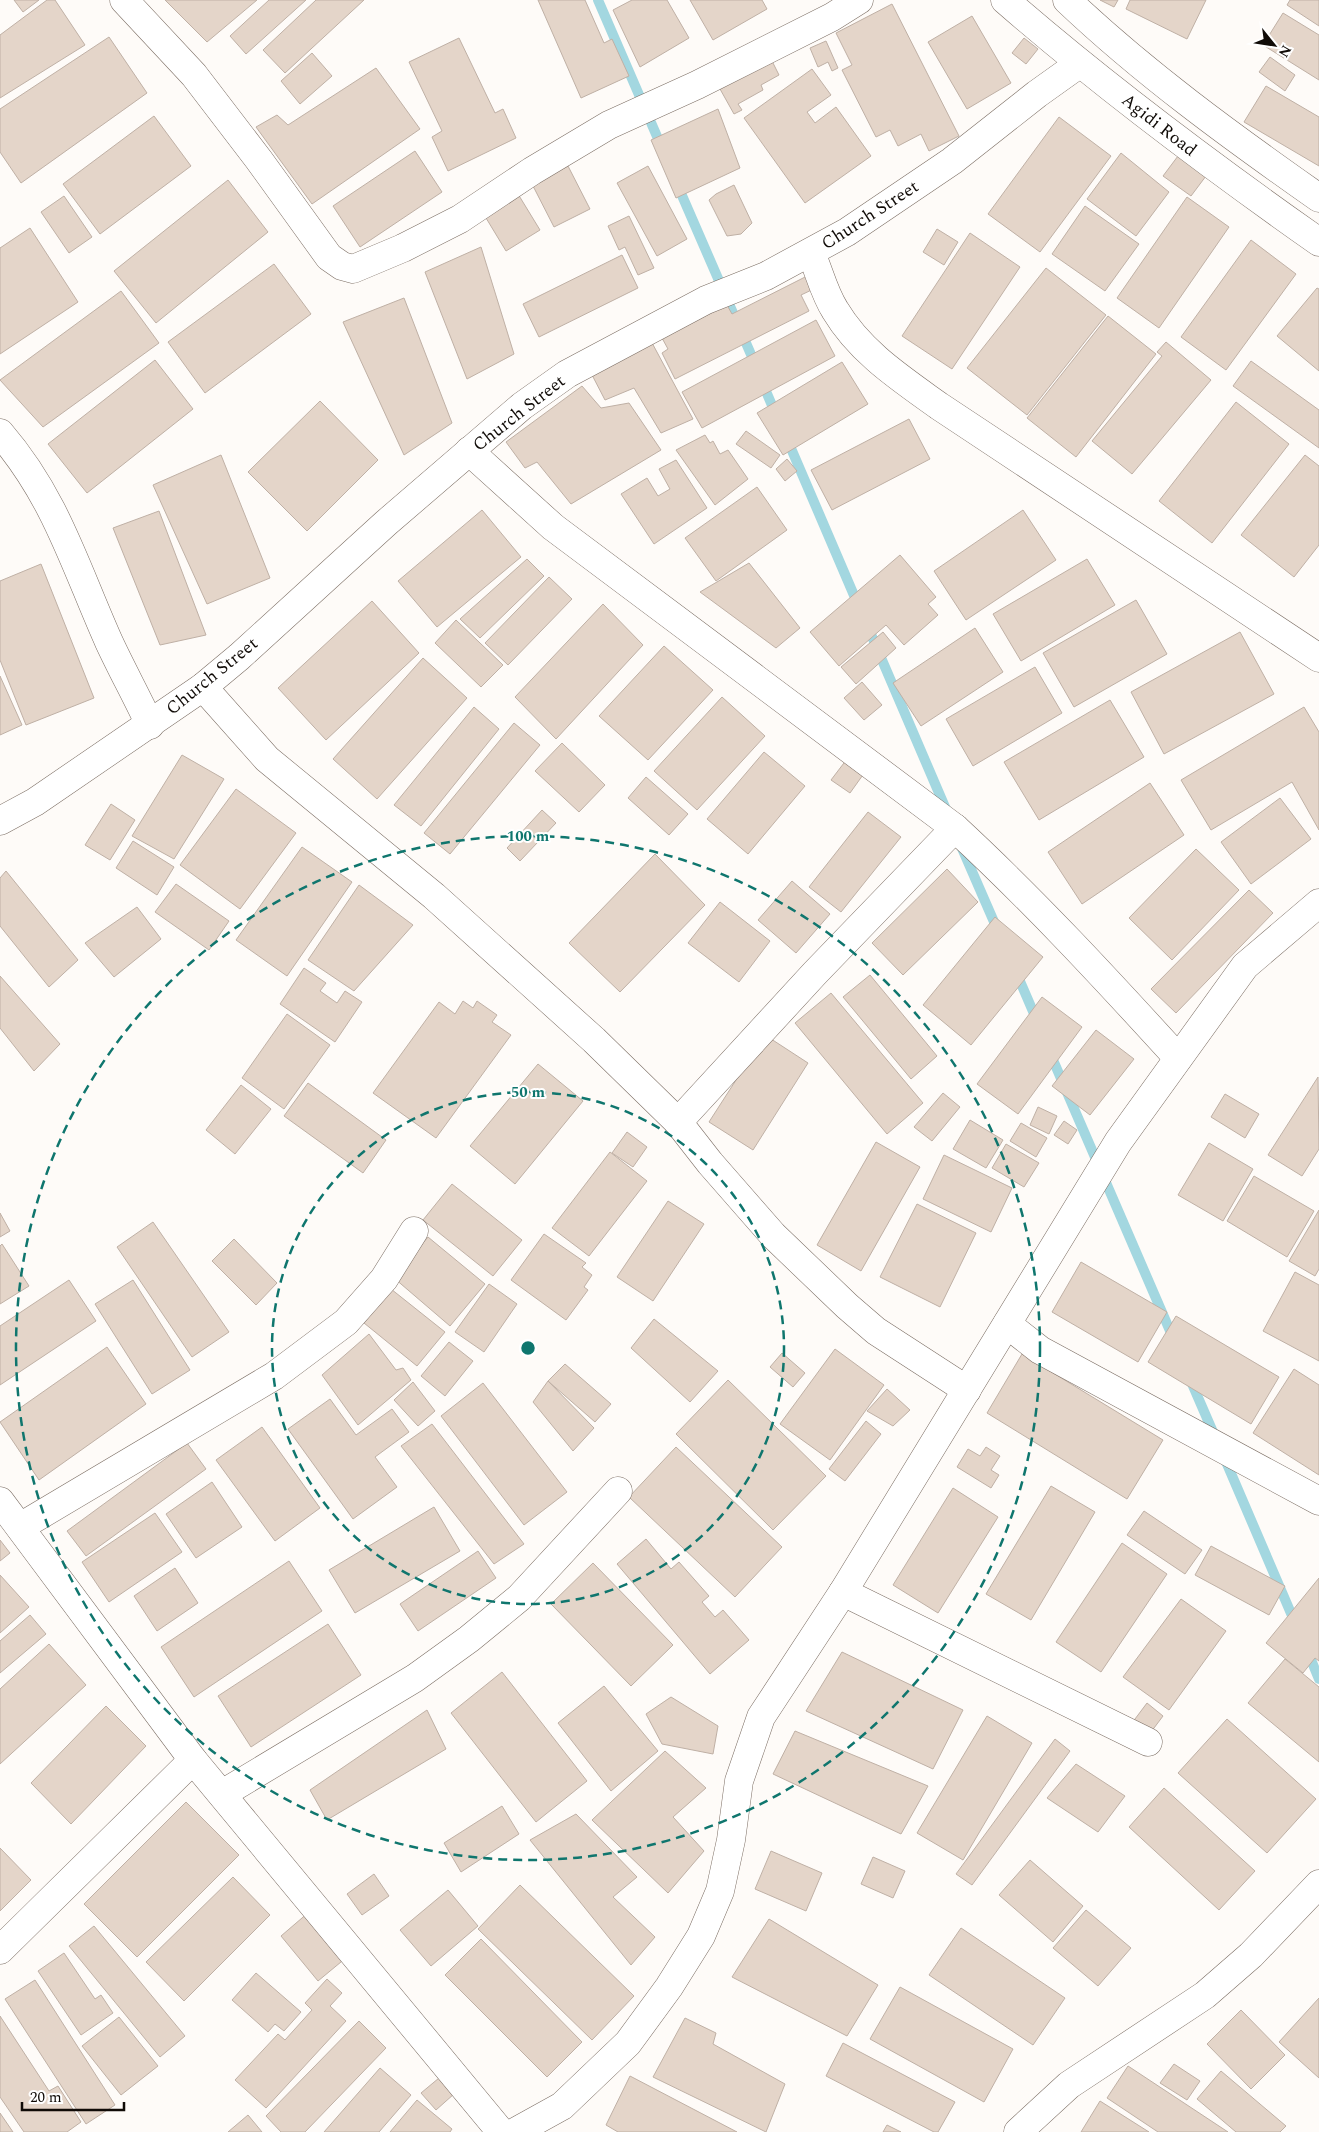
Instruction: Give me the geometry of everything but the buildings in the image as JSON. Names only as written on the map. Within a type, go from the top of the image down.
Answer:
[{"type":"street","points":[[124,0],[194,75],[265,167],[329,257],[342,266],[353,268],[403,248],[460,220],[532,171],[609,125],[697,85],[832,18],[859,0]]},
{"type":"street","name":"Agidi Road","points":[[1006,0],[1079,64],[1227,178],[1319,242]]},
{"type":"street","name":"Agidi Road","points":[[1066,0],[1102,33],[1248,149],[1319,198]]},
{"type":"street","name":"Church Street","points":[[0,822],[34,802],[150,725],[203,687],[239,657],[386,522],[522,406],[567,374],[706,300],[766,276],[847,232],[945,166],[1079,64]]},
{"type":"street","points":[[811,253],[834,309],[857,342],[893,373],[939,406],[1319,658]]},
{"type":"street","points":[[0,433],[23,460],[48,500],[110,642],[150,725]]},
{"type":"street","points":[[469,452],[553,527],[955,828],[1001,871],[1076,947],[1178,1058]]},
{"type":"street","points":[[203,687],[267,759],[434,896],[594,1040],[678,1122],[710,1163],[773,1235],[847,1306],[876,1331],[967,1390]]},
{"type":"street","points":[[678,1122],[815,973],[955,828]]},
{"type":"street","points":[[516,2132],[562,2106],[628,2043],[669,1987],[701,1936],[720,1891],[731,1840],[739,1781],[761,1717],[843,1592],[1118,1142],[1245,966],[1319,903]]},
{"type":"street","points":[[20,1527],[274,1376],[346,1322],[384,1279],[414,1231]]},
{"type":"street","points":[[1007,1324],[1040,1350],[1319,1501]]},
{"type":"street","points":[[222,1794],[415,1678],[469,1638],[519,1598],[618,1491]]},
{"type":"street","points":[[0,1501],[193,1760],[501,2132]]},
{"type":"street","points":[[843,1592],[1148,1742]]},
{"type":"street","points":[[0,1950],[193,1760]]},
{"type":"street","points":[[1018,2132],[1069,2085],[1205,1995],[1251,1955],[1319,1884]]},
{"type":"waterway","points":[[598,0],[662,148]]},
{"type":"waterway","points":[[677,184],[756,366]]},
{"type":"waterway","points":[[762,382],[777,417]]},
{"type":"waterway","points":[[787,439],[859,607]]},
{"type":"waterway","points":[[867,625],[948,814]]},
{"type":"waterway","points":[[961,846],[998,931]]},
{"type":"waterway","points":[[1016,972],[1038,1023]]},
{"type":"waterway","points":[[1050,1053],[1174,1340]]},
{"type":"waterway","points":[[1190,1379],[1216,1439]]},
{"type":"waterway","points":[[1224,1457],[1296,1625]]},
{"type":"waterway","points":[[1307,1650],[1319,1679]]}]
